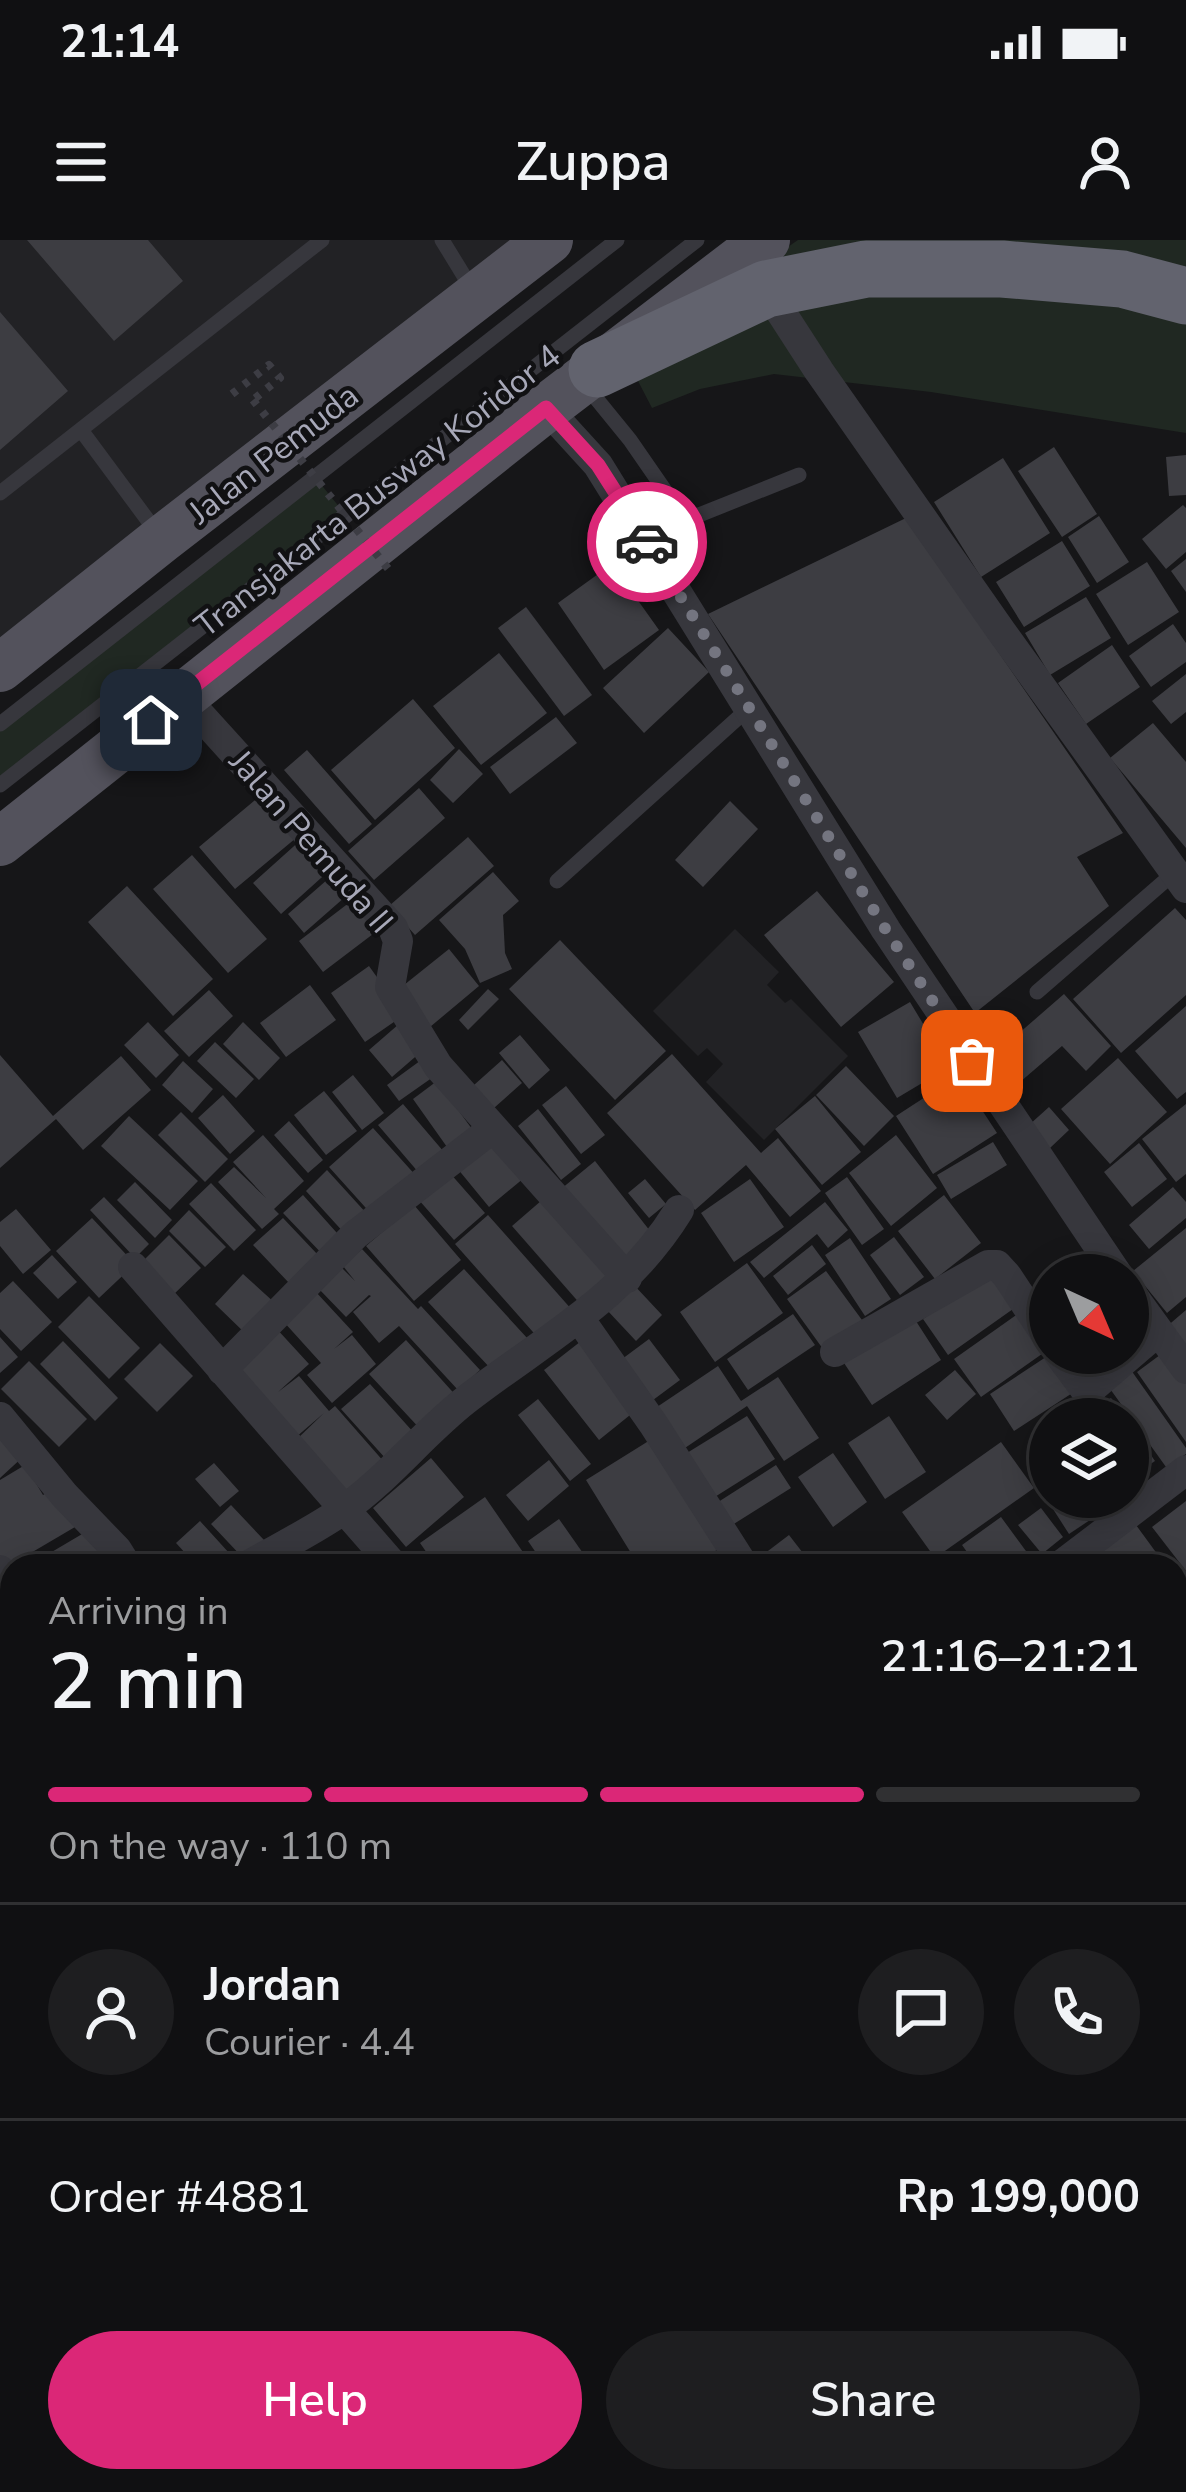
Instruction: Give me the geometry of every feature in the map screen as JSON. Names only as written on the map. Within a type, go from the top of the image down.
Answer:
[{"type":"highway","points":[[574,386],[766,264],[994,268],[1122,279],[1186,296]]},
{"type":"main road","name":"Jalan Pemuda","points":[[0,668],[549,240]]},
{"type":"main road","points":[[0,842],[195,708],[574,386]]},
{"type":"street","points":[[766,264],[819,370],[1001,632],[1182,875]]},
{"type":"street","points":[[574,386],[598,465],[886,930],[1104,1254]]},
{"type":"street","name":"Jalan Pemuda II","points":[[195,708],[393,928],[398,941],[390,987],[438,1066],[627,1278]]},
{"type":"street","points":[[222,1370],[355,1235],[492,1129]]},
{"type":"street","points":[[267,1554],[344,1509],[464,1401],[580,1318],[627,1278],[679,1210]]},
{"type":"street","points":[[835,1352],[988,1265],[997,1265],[1029,1309]]},
{"type":"street","points":[[134,1268],[383,1554]]},
{"type":"street","points":[[580,1318],[736,1554]]},
{"type":"street","points":[[1149,1320],[1186,1369]]},
{"type":"street","points":[[1149,1339],[1157,1332]]},
{"type":"street","points":[[1072,1374],[1084,1388],[1093,1388],[1109,1374]]},
{"type":"street","points":[[0,1417],[64,1496],[120,1554]]},
{"type":"street","points":[[1083,1554],[1186,1470]]},
{"type":"lane","points":[[0,494],[322,240]]},
{"type":"lane","points":[[442,240],[477,297]]},
{"type":"lane","name":"Transjakarta Busway Koridor 4","points":[[0,724],[616,240]]},
{"type":"lane","name":"Transjakarta Busway Koridor 4","points":[[0,785],[698,240]]},
{"type":"lane","points":[[574,386],[630,440],[677,508],[687,515],[699,515],[799,475]]},
{"type":"lane","points":[[81,430],[162,539]]},
{"type":"lane","points":[[557,881],[749,708]]},
{"type":"lane","points":[[1037,992],[1182,875]]},
{"type":"path","points":[[232,394],[269,365],[280,379],[254,400],[390,572]]},
{"type":"shaded area","points":[[0,240],[549,240],[0,672]]},
{"type":"shaded area","points":[[798,240],[1186,240],[1186,433],[931,392],[774,374],[700,389],[652,408],[638,381],[737,282]]},
{"type":"shaded area","points":[[315,477],[345,514],[0,785],[0,724]]},
{"type":"shaded area","points":[[735,929],[779,972],[767,985],[785,1003],[791,999],[848,1056],[764,1140],[706,1082],[723,1064],[707,1048],[698,1056],[653,1011]]},
{"type":"building","points":[[27,240],[148,240],[183,281],[114,341]]},
{"type":"building","points":[[0,312],[68,391],[0,450]]},
{"type":"building","points":[[1054,447],[1097,514],[1062,537],[1018,471]]},
{"type":"building","points":[[1186,455],[1186,495],[1169,496],[1166,457]]},
{"type":"building","points":[[1003,458],[1050,533],[981,577],[934,502]]},
{"type":"building","points":[[1183,505],[1186,552],[1166,569],[1142,539]]},
{"type":"building","points":[[1099,516],[1129,562],[1097,583],[1068,537]]},
{"type":"building","points":[[906,518],[1123,833],[1077,857],[1109,906],[975,1013],[708,614]]},
{"type":"building","points":[[1062,541],[1090,586],[1024,627],[996,582]]},
{"type":"building","points":[[1186,559],[1186,592],[1171,571]]},
{"type":"building","points":[[1147,562],[1179,612],[1128,645],[1096,594]]},
{"type":"building","points":[[612,564],[659,630],[604,670],[558,603]]},
{"type":"building","points":[[1086,597],[1111,638],[1050,675],[1025,633]]},
{"type":"building","points":[[526,607],[592,695],[564,716],[498,628]]},
{"type":"building","points":[[1173,624],[1186,643],[1186,662],[1151,687],[1129,656]]},
{"type":"building","points":[[668,628],[709,672],[644,733],[603,688]]},
{"type":"building","points":[[1112,645],[1140,687],[1086,724],[1058,683]]},
{"type":"building","points":[[499,653],[547,713],[481,765],[433,706]]},
{"type":"building","points":[[1186,674],[1186,712],[1171,724],[1152,701]]},
{"type":"building","points":[[413,699],[455,748],[375,820],[331,770]]},
{"type":"building","points":[[556,717],[577,743],[510,794],[490,767]]},
{"type":"building","points":[[1153,723],[1186,762],[1186,848],[1110,758]]},
{"type":"building","points":[[459,749],[483,774],[453,803],[430,780]]},
{"type":"building","points":[[307,750],[372,824],[349,844],[284,770]]},
{"type":"building","points":[[419,788],[445,818],[374,880],[348,851]]},
{"type":"building","points":[[260,796],[296,838],[235,889],[199,847]]},
{"type":"building","points":[[730,801],[758,829],[703,887],[675,860]]},
{"type":"building","points":[[468,837],[494,866],[415,935],[389,906]]},
{"type":"building","points":[[303,838],[331,869],[281,914],[253,883]]},
{"type":"building","points":[[192,855],[267,939],[228,973],[153,889]]},
{"type":"building","points":[[336,872],[353,890],[304,933],[288,914]]},
{"type":"building","points":[[493,872],[519,901],[503,915],[505,953],[512,969],[480,983],[465,949],[439,920]]},
{"type":"building","points":[[127,886],[213,979],[173,1016],[88,922]]},
{"type":"building","points":[[817,891],[894,982],[841,1027],[764,935]]},
{"type":"building","points":[[354,899],[377,931],[323,972],[299,941]]},
{"type":"building","points":[[1175,908],[1186,920],[1186,995],[1121,1053],[1073,999]]},
{"type":"building","points":[[560,940],[666,1051],[615,1100],[509,989]]},
{"type":"building","points":[[449,949],[479,986],[430,1027],[399,989]]},
{"type":"building","points":[[369,966],[404,1015],[365,1042],[331,993]]},
{"type":"building","points":[[310,985],[336,1020],[286,1057],[260,1023]]},
{"type":"building","points":[[488,989],[499,999],[468,1030],[459,1020]]},
{"type":"building","points":[[209,990],[233,1016],[189,1057],[164,1031]]},
{"type":"building","points":[[1064,994],[1111,1046],[1086,1071],[1062,1046],[1012,1089],[987,1061]]},
{"type":"building","points":[[910,1002],[949,1067],[897,1098],[858,1032]]},
{"type":"building","points":[[1186,1006],[1186,1092],[1177,1099],[1135,1051]]},
{"type":"building","points":[[148,1022],[179,1055],[156,1078],[124,1045]]},
{"type":"building","points":[[243,1022],[280,1058],[259,1080],[223,1044]]},
{"type":"building","points":[[399,1024],[422,1051],[392,1077],[369,1050]]},
{"type":"building","points":[[520,1035],[550,1070],[529,1089],[499,1053]]},
{"type":"building","points":[[215,1042],[254,1079],[236,1098],[197,1061]]},
{"type":"building","points":[[672,1054],[761,1153],[778,1138],[821,1191],[790,1217],[746,1165],[695,1210],[607,1113]]},
{"type":"building","points":[[0,1055],[53,1116],[121,1056],[151,1090],[83,1150],[56,1119],[0,1168]]},
{"type":"building","points":[[424,1058],[436,1075],[399,1101],[387,1085]]},
{"type":"building","points":[[1118,1058],[1167,1112],[1110,1164],[1061,1109]]},
{"type":"building","points":[[502,1060],[522,1083],[494,1108],[474,1085]]},
{"type":"building","points":[[183,1061],[213,1089],[192,1113],[162,1085]]},
{"type":"building","points":[[846,1066],[894,1116],[864,1146],[816,1095]]},
{"type":"building","points":[[353,1075],[384,1113],[362,1130],[332,1092]]},
{"type":"building","points":[[959,1075],[997,1133],[933,1174],[896,1116]]},
{"type":"building","points":[[437,1081],[472,1129],[447,1147],[413,1099]]},
{"type":"building","points":[[566,1086],[605,1135],[581,1154],[542,1105]]},
{"type":"building","points":[[324,1091],[357,1131],[326,1155],[294,1115]]},
{"type":"building","points":[[223,1095],[255,1131],[230,1154],[198,1118]]},
{"type":"building","points":[[815,1096],[861,1152],[822,1185],[775,1129]]},
{"type":"building","points":[[403,1104],[444,1152],[419,1173],[378,1125]]},
{"type":"building","points":[[1186,1104],[1186,1174],[1176,1182],[1142,1139]]},
{"type":"building","points":[[1049,1107],[1069,1130],[1050,1148],[1029,1125]]},
{"type":"building","points":[[538,1109],[581,1164],[561,1180],[518,1126]]},
{"type":"building","points":[[181,1112],[228,1159],[205,1182],[158,1135]]},
{"type":"building","points":[[129,1116],[198,1181],[170,1210],[101,1146]]},
{"type":"building","points":[[289,1121],[323,1160],[308,1173],[274,1135]]},
{"type":"building","points":[[373,1128],[418,1178],[374,1217],[329,1167]]},
{"type":"building","points":[[263,1135],[304,1181],[274,1209],[279,1214],[262,1229],[218,1182],[234,1167],[266,1198],[233,1162]]},
{"type":"building","points":[[896,1135],[937,1188],[891,1226],[849,1173]]},
{"type":"building","points":[[491,1139],[524,1178],[489,1207],[457,1168]]},
{"type":"building","points":[[993,1142],[1007,1165],[951,1199],[937,1175]]},
{"type":"building","points":[[1139,1143],[1167,1179],[1132,1207],[1104,1172]]},
{"type":"building","points":[[595,1161],[654,1236],[619,1263],[561,1189]]},
{"type":"building","points":[[327,1170],[368,1215],[346,1235],[306,1191]]},
{"type":"building","points":[[449,1172],[485,1213],[454,1240],[418,1199]]},
{"type":"building","points":[[847,1177],[884,1229],[862,1245],[825,1193]]},
{"type":"building","points":[[645,1179],[666,1204],[649,1218],[628,1193]]},
{"type":"building","points":[[750,1179],[784,1227],[734,1262],[701,1213]]},
{"type":"building","points":[[135,1182],[172,1220],[155,1238],[117,1200]]},
{"type":"building","points":[[211,1183],[256,1230],[234,1251],[189,1204]]},
{"type":"building","points":[[1173,1187],[1186,1202],[1186,1218],[1149,1249],[1129,1225]]},
{"type":"building","points":[[549,1194],[618,1273],[582,1306],[512,1226]]},
{"type":"building","points":[[303,1195],[345,1242],[327,1259],[283,1213]]},
{"type":"building","points":[[944,1195],[981,1243],[935,1279],[898,1231]]},
{"type":"building","points":[[104,1197],[149,1244],[135,1258],[90,1210]]},
{"type":"building","points":[[825,1202],[848,1230],[828,1248],[817,1234],[764,1278],[750,1262]]},
{"type":"building","points":[[414,1205],[461,1260],[414,1301],[366,1246]]},
{"type":"building","points":[[16,1209],[51,1250],[23,1274],[0,1246],[0,1222]]},
{"type":"building","points":[[189,1210],[226,1247],[205,1267],[169,1231]]},
{"type":"building","points":[[488,1215],[573,1311],[540,1340],[455,1244]]},
{"type":"building","points":[[92,1218],[135,1264],[99,1298],[56,1251]]},
{"type":"building","points":[[283,1218],[319,1256],[290,1284],[253,1245]]},
{"type":"building","points":[[1186,1228],[1186,1297],[1167,1313],[1149,1291],[1149,1258]]},
{"type":"building","points":[[169,1235],[201,1268],[172,1296],[140,1264]]},
{"type":"building","points":[[894,1237],[924,1277],[900,1295],[870,1255]]},
{"type":"building","points":[[850,1238],[891,1299],[865,1316],[825,1255]]},
{"type":"building","points":[[812,1245],[826,1264],[788,1295],[773,1276]]},
{"type":"building","points":[[362,1249],[480,1370],[458,1390],[399,1326],[379,1343],[353,1312],[371,1296],[346,1317],[318,1288],[341,1267],[355,1281],[343,1266]]},
{"type":"building","points":[[52,1255],[77,1282],[58,1299],[33,1273]]},
{"type":"building","points":[[747,1263],[783,1313],[715,1362],[680,1312]]},
{"type":"building","points":[[464,1269],[528,1339],[493,1371],[428,1302]]},
{"type":"building","points":[[995,1269],[1020,1304],[948,1355],[923,1319]]},
{"type":"building","points":[[826,1271],[862,1320],[823,1349],[787,1299]]},
{"type":"building","points":[[243,1274],[276,1304],[247,1335],[215,1304]]},
{"type":"building","points":[[13,1281],[52,1322],[21,1351],[0,1329],[0,1293]]},
{"type":"building","points":[[633,1284],[662,1315],[636,1341],[606,1309]]},
{"type":"building","points":[[315,1291],[353,1332],[334,1349],[352,1335],[376,1364],[332,1403],[307,1375],[321,1363],[283,1321]]},
{"type":"building","points":[[89,1296],[140,1348],[109,1379],[58,1327]]},
{"type":"building","points":[[1186,1310],[1186,1353],[1165,1328]]},
{"type":"building","points":[[1022,1311],[1029,1321],[1029,1363],[981,1397],[954,1359]]},
{"type":"building","points":[[793,1314],[815,1345],[748,1390],[727,1359]]},
{"type":"building","points":[[914,1318],[941,1360],[872,1405],[844,1363]]},
{"type":"building","points":[[275,1327],[309,1364],[278,1392],[299,1376],[329,1411],[335,1406],[385,1463],[346,1497],[296,1440],[324,1413],[295,1438],[230,1368]]},
{"type":"building","points":[[0,1337],[18,1357],[0,1373]]},
{"type":"building","points":[[585,1338],[640,1407],[599,1440],[544,1370]]},
{"type":"building","points":[[649,1339],[680,1380],[649,1403],[618,1362]]},
{"type":"building","points":[[406,1340],[459,1399],[423,1432],[369,1374]]},
{"type":"building","points":[[63,1341],[118,1398],[95,1421],[40,1364]]},
{"type":"building","points":[[160,1343],[193,1376],[157,1412],[124,1379]]},
{"type":"building","points":[[1164,1352],[1186,1383],[1186,1442],[1138,1374],[1149,1374],[1149,1363]]},
{"type":"building","points":[[29,1361],[87,1419],[59,1447],[1,1389]]},
{"type":"building","points":[[718,1366],[741,1401],[778,1377],[819,1438],[784,1461],[747,1406],[679,1452],[651,1411]]},
{"type":"building","points":[[1029,1368],[1029,1374],[1066,1374],[1077,1390],[1065,1398],[1029,1398],[1029,1421],[1014,1431],[990,1394]]},
{"type":"building","points":[[955,1370],[976,1394],[947,1420],[925,1395]]},
{"type":"building","points":[[1110,1374],[1134,1374],[1186,1454],[1166,1467],[1149,1443],[1149,1398],[1117,1398],[1103,1379]]},
{"type":"building","points":[[370,1384],[415,1434],[386,1459],[341,1409]]},
{"type":"building","points":[[538,1399],[591,1464],[570,1481],[518,1415]]},
{"type":"building","points":[[747,1416],[775,1459],[710,1500],[682,1456]]},
{"type":"building","points":[[889,1416],[926,1472],[885,1499],[848,1443]]},
{"type":"building","points":[[0,1427],[25,1455],[0,1478]]},
{"type":"building","points":[[655,1437],[723,1546],[711,1554],[632,1554],[586,1480]]},
{"type":"building","points":[[1001,1442],[1029,1481],[1029,1492],[941,1554],[932,1554],[902,1512]]},
{"type":"building","points":[[833,1453],[867,1502],[833,1527],[798,1477]]},
{"type":"building","points":[[431,1458],[464,1497],[406,1547],[373,1508]]},
{"type":"building","points":[[549,1460],[569,1486],[528,1521],[506,1495]]},
{"type":"building","points":[[214,1463],[239,1491],[220,1507],[195,1479]]},
{"type":"building","points":[[25,1465],[43,1495],[53,1489],[75,1527],[29,1554],[0,1554],[0,1480]]},
{"type":"building","points":[[776,1465],[791,1488],[729,1527],[715,1504]]},
{"type":"building","points":[[485,1497],[524,1554],[428,1554],[420,1543]]},
{"type":"building","points":[[1186,1501],[1186,1554],[1173,1554],[1152,1527]]},
{"type":"building","points":[[231,1505],[264,1540],[249,1554],[239,1554],[211,1524]]},
{"type":"building","points":[[1001,1517],[1028,1554],[968,1554],[962,1545]]},
{"type":"building","points":[[1029,1517],[1049,1518],[1063,1537],[1042,1554],[1018,1525]]},
{"type":"building","points":[[1059,1518],[1093,1518],[1069,1534]]},
{"type":"building","points":[[559,1519],[584,1554],[537,1554],[528,1541]]},
{"type":"building","points":[[200,1521],[230,1554],[186,1554],[176,1543]]},
{"type":"building","points":[[1136,1525],[1157,1554],[1096,1554]]},
{"type":"building","points":[[94,1527],[110,1554],[48,1554]]},
{"type":"building","points":[[789,1535],[804,1554],[764,1554]]},
{"type":"way so far","points":[[647,542],[972,1061]]},
{"type":"route","points":[[151,720],[546,408],[598,465],[647,542]]}]
